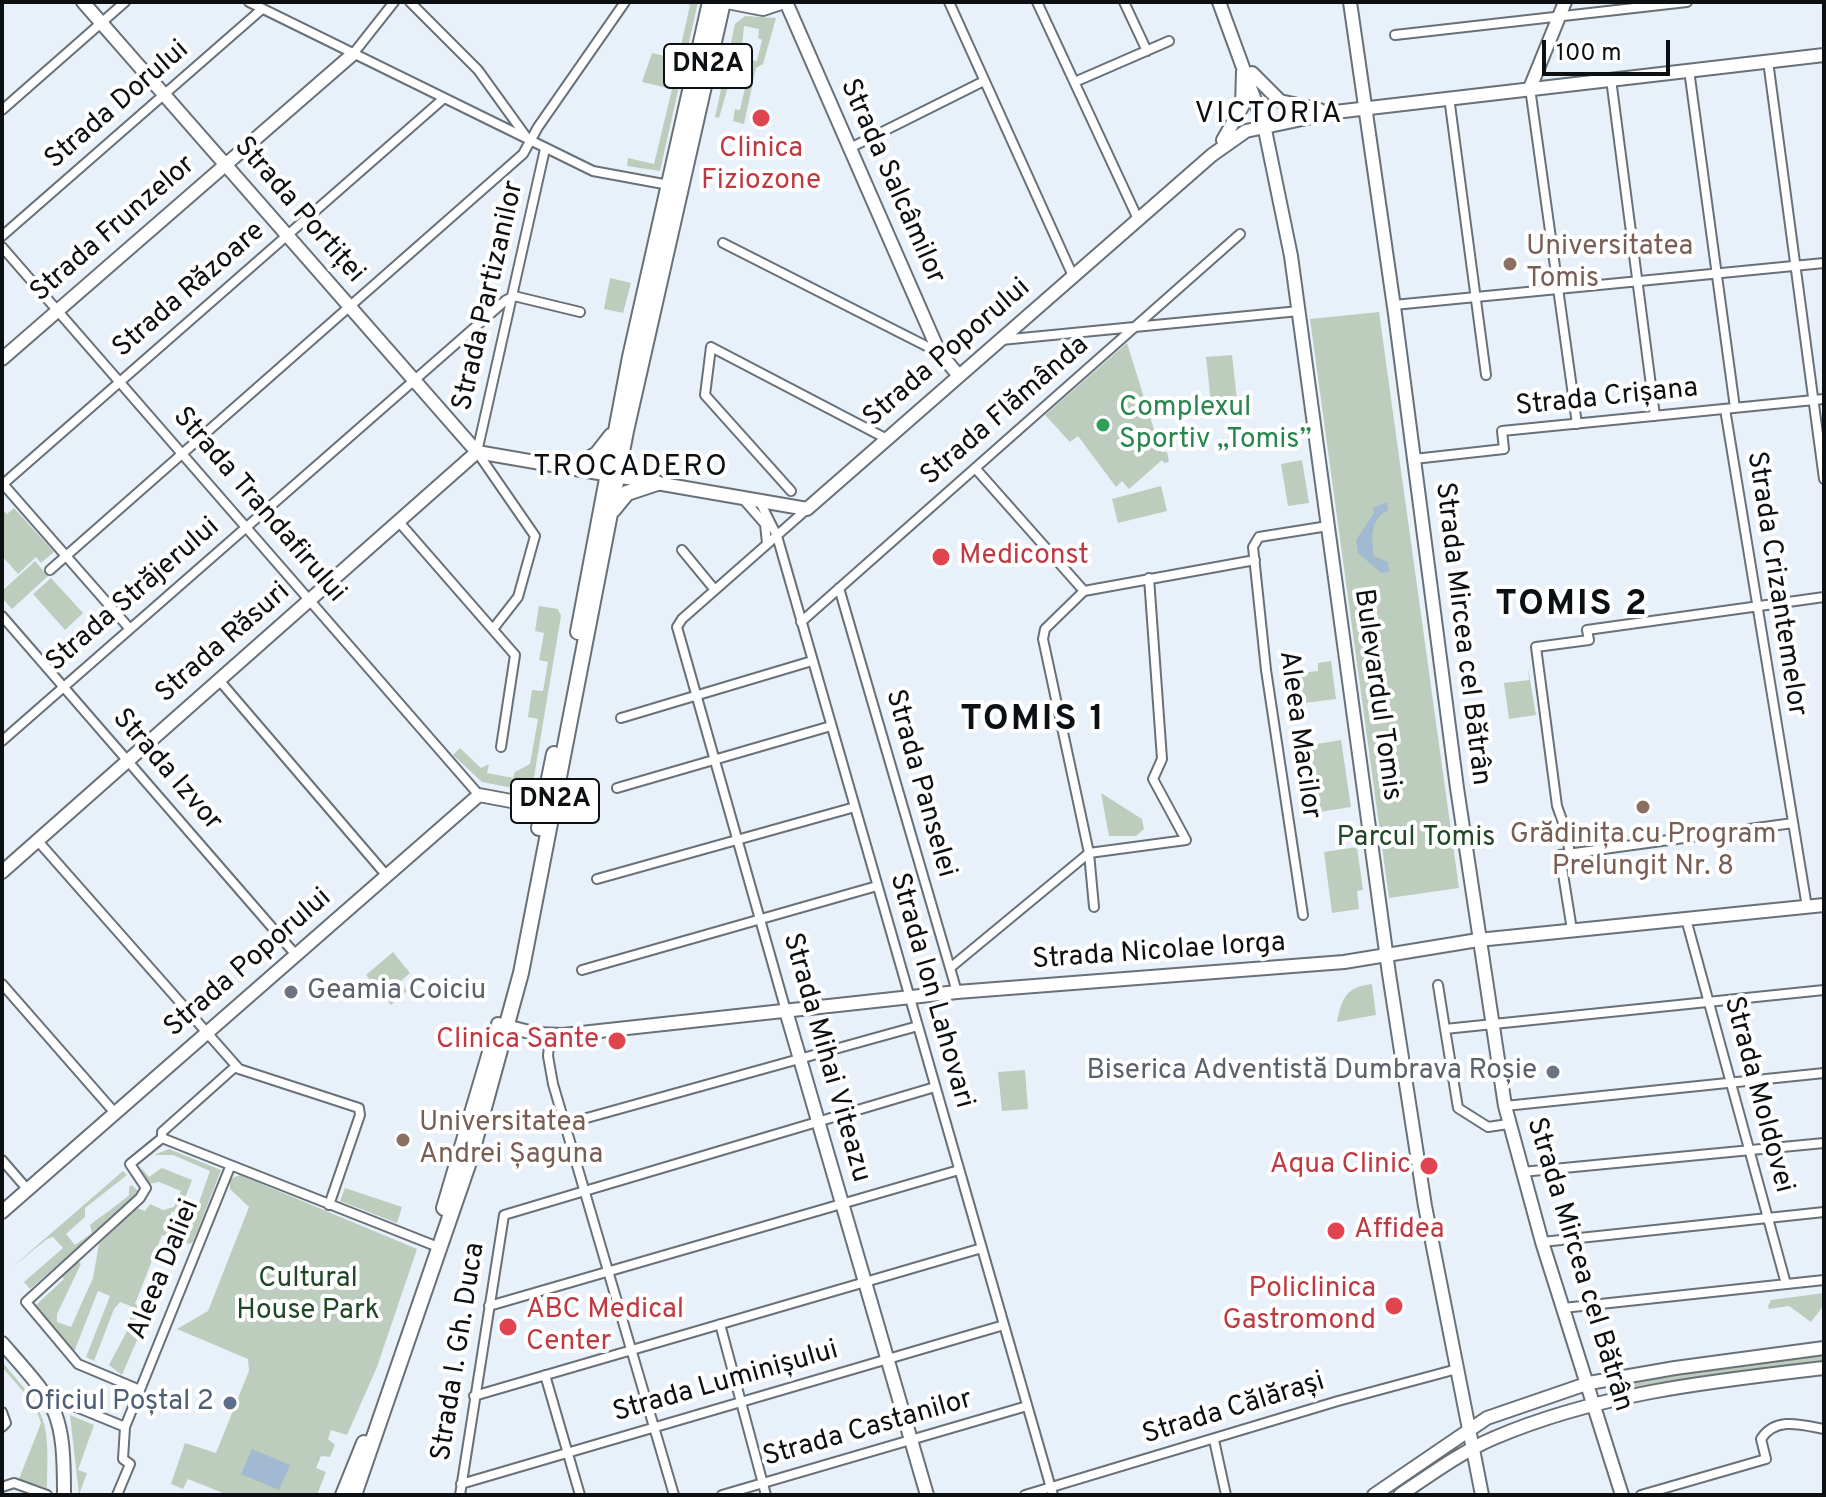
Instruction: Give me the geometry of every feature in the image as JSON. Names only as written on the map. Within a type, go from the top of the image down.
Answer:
[{"type":"main road","points":[[612,475],[615,429],[710,2]]},
{"type":"main road","name":"DN2A","points":[[354,1495],[470,1159],[502,1025],[578,628],[725,2]]},
{"type":"main road","points":[[573,468],[597,454],[615,429]]},
{"type":"main road","name":"DN2A","points":[[343,1495],[433,1245],[521,973],[609,517],[612,475]]},
{"type":"main road","points":[[609,517],[627,493],[657,483]]},
{"type":"street","name":"Strada Portiței","points":[[83,2],[477,452]]},
{"type":"street","points":[[2,110],[125,2]]},
{"type":"street","points":[[249,2],[593,171],[669,185]]},
{"type":"street","name":"Strada Frunzelor","points":[[2,359],[353,54],[394,2]]},
{"type":"street","points":[[410,2],[478,70],[531,142]]},
{"type":"street","points":[[50,570],[523,154],[625,2]]},
{"type":"street","points":[[725,2],[763,9],[785,2]]},
{"type":"street","name":"Strada Salcâmilor","points":[[785,2],[939,352],[959,376]]},
{"type":"street","points":[[949,2],[1073,276]]},
{"type":"street","points":[[1037,2],[1077,81],[1138,219]]},
{"type":"street","points":[[1124,2],[1147,51]]},
{"type":"street","name":"Bulevardul Tomis","points":[[1219,2],[1243,60],[1264,125],[1286,229],[1386,954],[1425,1206],[1482,1495]]},
{"type":"street","name":"Strada Mircea cel Bătrân","points":[[1350,2],[1394,305],[1478,940],[1508,1124],[1622,1495]]},
{"type":"street","points":[[1565,2],[1530,88],[1577,424]]},
{"type":"street","points":[[1395,35],[1687,2]]},
{"type":"street","name":"Strada Dorului","points":[[2,236],[262,9]]},
{"type":"street","points":[[1077,81],[1169,41]]},
{"type":"street","name":"Strada Poporului","points":[[677,634],[682,619],[767,543],[1234,137],[1264,125],[1365,107],[1824,55]]},
{"type":"street","points":[[1243,60],[1262,87],[1280,101],[1306,109],[1335,112]]},
{"type":"street","points":[[1212,155],[1239,115],[1243,60]]},
{"type":"street","points":[[1768,61],[1824,479]]},
{"type":"street","name":"Strada Crizantemelor","points":[[1689,70],[1756,606],[1807,907]]},
{"type":"street","points":[[1611,79],[1655,416]]},
{"type":"street","points":[[850,148],[984,81]]},
{"type":"street","points":[[1449,97],[1486,375]]},
{"type":"street","name":"Strada Răzoare","points":[[3,485],[443,99]]},
{"type":"street","name":"Strada Partizanilor","points":[[477,452],[545,149]]},
{"type":"street","name":"Strada Flămânda","points":[[801,622],[1240,234]]},
{"type":"street","points":[[723,243],[939,352]]},
{"type":"street","name":"Strada Trandafirului","points":[[2,247],[479,795]]},
{"type":"street","points":[[1394,305],[1824,263]]},
{"type":"street","points":[[514,296],[580,312]]},
{"type":"street","name":"Strada Străjerului","points":[[2,741],[514,296]]},
{"type":"street","points":[[1000,340],[1299,311]]},
{"type":"street","points":[[791,491],[705,395],[711,347],[887,439]]},
{"type":"street","name":"Strada Crișana","points":[[1414,459],[1504,449],[1502,431],[1824,399]]},
{"type":"street","points":[[477,452],[807,509]]},
{"type":"street","points":[[477,452],[535,536],[518,597],[493,629]]},
{"type":"street","name":"Strada Răsuri","points":[[2,872],[477,452]]},
{"type":"street","points":[[975,468],[1084,591]]},
{"type":"street","points":[[3,485],[130,629]]},
{"type":"street","points":[[744,499],[765,524],[767,543]]},
{"type":"street","name":"Strada Ion Lahovari","points":[[760,502],[777,536],[1052,1491]]},
{"type":"street","points":[[399,522],[515,655],[501,747]]},
{"type":"street","points":[[1094,907],[1089,853],[1043,639],[1045,629],[1084,591],[1255,560],[1253,547],[1259,537],[1328,526]]},
{"type":"street","points":[[682,550],[715,590]]},
{"type":"street","name":"Aleea Macilor","points":[[1255,560],[1266,670],[1303,915]]},
{"type":"street","points":[[950,968],[1089,853],[1186,840],[1153,779],[1162,759],[1149,578]]},
{"type":"street","name":"Strada Panselei","points":[[839,588],[957,992]]},
{"type":"street","points":[[1572,930],[1565,855],[1566,831],[1557,806],[1536,647],[1589,640],[1587,630],[1824,597]]},
{"type":"street","name":"Strada Izvor","points":[[2,616],[296,955]]},
{"type":"street","name":"Strada Mihai Viteazu","points":[[677,634],[927,1495]]},
{"type":"street","points":[[621,718],[812,661]]},
{"type":"street","points":[[219,680],[387,876]]},
{"type":"street","points":[[617,788],[831,726]]},
{"type":"street","points":[[479,795],[543,807]]},
{"type":"street","name":"Strada Poporului","points":[[2,1212],[479,795]]},
{"type":"street","points":[[597,879],[855,807]]},
{"type":"street","points":[[1565,855],[1793,823]]},
{"type":"street","points":[[37,840],[236,1066],[359,1108],[360,1115],[329,1205]]},
{"type":"street","points":[[582,970],[877,886]]},
{"type":"street","name":"Strada Nicolae Iorga","points":[[502,1025],[550,1036],[957,992],[1290,967],[1478,940],[1824,905]]},
{"type":"street","name":"Strada Moldovei","points":[[1686,919],[1786,1284]]},
{"type":"street","points":[[2,984],[115,1113]]},
{"type":"street","points":[[1438,985],[1458,1108],[1488,1127],[1508,1124]]},
{"type":"street","points":[[1445,1029],[1824,990]]},
{"type":"street","points":[[565,1124],[918,1026]]},
{"type":"street","points":[[550,1036],[549,1061],[565,1124],[674,1495]]},
{"type":"street","points":[[236,1066],[162,1132],[162,1138],[433,1245]]},
{"type":"street","points":[[1505,1106],[1824,1073]]},
{"type":"street","points":[[584,1191],[935,1087]]},
{"type":"street","name":"Aleea Daliei","points":[[140,1390],[78,1364],[26,1302],[140,1198],[146,1188],[130,1164],[162,1138]]},
{"type":"street","points":[[1521,1172],[1824,1143]]},
{"type":"street","points":[[2,1160],[28,1190]]},
{"type":"street","name":"Aleea Daliei","points":[[117,1495],[130,1464],[123,1459],[125,1427],[230,1167]]},
{"type":"street","points":[[489,1306],[959,1170]]},
{"type":"street","name":"Strada I. Gh. Duca","points":[[460,1495],[504,1215],[584,1191]]},
{"type":"street","points":[[1542,1242],[1824,1212]]},
{"type":"street","points":[[474,1396],[982,1248]]},
{"type":"street","points":[[1563,1308],[1824,1280]]},
{"type":"street","points":[[720,1324],[766,1495]]},
{"type":"street","name":"Strada Luminișului","points":[[461,1484],[1004,1325]]},
{"type":"street","points":[[2,1343],[47,1395],[63,1435],[64,1495]]},
{"type":"street","points":[[1374,1495],[1487,1418],[1589,1383],[1623,1375],[1824,1348]]},
{"type":"street","points":[[1400,1495],[1473,1448],[1595,1403],[1709,1382],[1824,1368]]},
{"type":"street","name":"Strada Călărași","points":[[1025,1495],[1052,1491],[1338,1401],[1457,1369]]},
{"type":"street","points":[[545,1375],[580,1495]]},
{"type":"street","points":[[47,1395],[125,1427]]},
{"type":"street","name":"Strada Castanilor","points":[[722,1495],[1027,1406]]},
{"type":"street","points":[[2,1412],[6,1423],[2,1427]]},
{"type":"street","points":[[1641,1495],[1766,1459],[1761,1439],[1771,1428],[1798,1422],[1824,1429]]},
{"type":"street","points":[[1214,1440],[1226,1495]]},
{"type":"street","points":[[2,1487],[10,1482],[47,1495]]},
{"type":"green space","points":[[681,2],[698,2],[660,171],[627,166],[628,158],[654,164],[672,89],[642,82],[652,53],[678,59],[690,5]]},
{"type":"green space","points":[[745,16],[776,18],[763,64],[756,68],[744,124],[733,121],[735,109],[740,110],[749,70],[744,68],[747,59],[757,61],[762,40],[758,38],[759,29],[744,26],[741,57],[731,55],[727,72],[732,73],[719,118],[715,117],[735,24]]},
{"type":"green space","points":[[610,278],[631,283],[623,313],[604,309]]},
{"type":"green space","name":"Parcul Tomis","points":[[1379,312],[1459,888],[1389,898],[1310,319]]},
{"type":"green space","name":"Complexul Sportiv „Tomis”","points":[[1127,343],[1161,452],[1167,452],[1169,462],[1162,460],[1129,489],[1122,481],[1116,487],[1078,436],[1070,442],[1045,415]]},
{"type":"green space","points":[[1232,355],[1237,400],[1211,403],[1206,357]]},
{"type":"green space","points":[[1302,460],[1309,503],[1288,506],[1281,464]]},
{"type":"green space","points":[[1161,486],[1167,511],[1118,523],[1112,499]]},
{"type":"green space","points":[[14,508],[54,552],[41,563],[36,557],[18,574],[2,556],[2,509],[7,514]]},
{"type":"green space","points":[[35,561],[48,576],[12,609],[2,598],[2,591]]},
{"type":"green space","points":[[51,578],[83,613],[65,630],[33,594]]},
{"type":"green space","points":[[539,606],[558,609],[561,616],[534,777],[523,790],[482,782],[453,755],[460,748],[481,768],[489,764],[487,773],[513,778],[515,772],[530,764],[538,719],[528,717],[532,690],[543,691],[548,662],[539,660],[544,633],[535,631]]},
{"type":"green space","points":[[1331,661],[1336,699],[1304,703],[1300,673],[1318,671],[1318,663]]},
{"type":"green space","points":[[1528,668],[1536,715],[1509,719],[1504,683],[1529,680]]},
{"type":"green space","points":[[1341,740],[1351,807],[1319,812],[1310,745]]},
{"type":"green space","points":[[1101,793],[1142,819],[1144,829],[1136,836],[1109,836]]},
{"type":"green space","points":[[1357,847],[1363,890],[1357,891],[1359,909],[1332,913],[1324,852]]},
{"type":"green space","points":[[393,952],[410,973],[400,982],[407,991],[391,1005],[366,975]]},
{"type":"green space","points":[[1372,984],[1376,1015],[1337,1022],[1347,995],[1356,988]]},
{"type":"green space","points":[[1025,1070],[1028,1109],[1002,1111],[998,1072]]},
{"type":"green space","points":[[169,1149],[221,1170],[193,1242],[189,1244],[162,1235],[135,1304],[141,1307],[132,1329],[144,1335],[141,1342],[137,1340],[122,1375],[109,1365],[126,1333],[133,1307],[120,1302],[114,1309],[94,1361],[86,1357],[110,1296],[98,1291],[74,1352],[36,1305],[64,1279],[61,1276],[77,1260],[81,1264],[57,1314],[57,1322],[71,1327],[93,1278],[99,1244],[137,1208],[145,1211],[150,1204],[163,1210],[174,1207],[181,1191],[159,1182],[148,1184],[140,1166],[149,1177],[162,1168],[192,1180],[179,1214],[172,1211],[166,1225],[188,1234],[210,1171],[173,1155],[154,1155]]},
{"type":"green space","points":[[123,1171],[127,1175],[85,1208],[85,1217],[66,1234],[75,1245],[92,1233],[90,1225],[129,1195],[129,1187],[132,1185],[140,1193],[30,1289],[24,1282],[63,1248],[53,1237],[47,1239],[11,1268]]},
{"type":"green space","name":"Cultural House Park","points":[[240,1175],[417,1249],[377,1367],[347,1435],[331,1430],[328,1439],[335,1445],[330,1457],[321,1456],[316,1468],[326,1472],[317,1495],[228,1495],[188,1479],[183,1489],[171,1484],[185,1443],[216,1453],[249,1371],[248,1359],[177,1329],[208,1311],[249,1207],[230,1189],[230,1179]]},
{"type":"green space","points":[[345,1188],[402,1207],[397,1223],[340,1201]]},
{"type":"green space","points":[[1824,1293],[1824,1305],[1811,1322],[1789,1306],[1769,1309],[1768,1306],[1771,1300]]},
{"type":"green space","points":[[1824,1355],[1824,1363],[1628,1390],[1626,1381]]},
{"type":"green space","points":[[2,1362],[29,1394],[42,1419],[46,1431],[47,1488],[19,1479],[41,1423],[34,1404],[2,1367]]},
{"type":"green space","points":[[70,1415],[94,1425],[78,1470],[87,1473],[79,1495]]},
{"type":"water","points":[[1387,502],[1388,510],[1375,522],[1372,534],[1374,556],[1388,562],[1389,572],[1381,573],[1358,553],[1356,540],[1374,513],[1373,508]]},
{"type":"water","points":[[252,1449],[290,1465],[279,1490],[241,1474]]},
{"type":"place","name":"Clinica Fiziozone","points":[[761,118]]},
{"type":"place","name":"Universitatea Tomis","points":[[1510,264]]},
{"type":"place","name":"Complexul Sportiv „Tomis”","points":[[1103,425]]},
{"type":"place","name":"Mediconst","points":[[941,557]]},
{"type":"place","name":"Grădinița cu Program Prelungit Nr. 8","points":[[1643,807]]},
{"type":"place","name":"Geamia Coiciu","points":[[291,992]]},
{"type":"place","name":"Clinica Sante","points":[[617,1041]]},
{"type":"place","name":"Biserica Adventistă Dumbrava Roșie","points":[[1553,1072]]},
{"type":"place","name":"Universitatea Andrei Șaguna","points":[[403,1140]]},
{"type":"place","name":"Aqua Clinic","points":[[1429,1166]]},
{"type":"place","name":"Affidea","points":[[1336,1231]]},
{"type":"place","name":"Policlinica Gastromond","points":[[1394,1306]]},
{"type":"place","name":"ABC Medical Center","points":[[508,1327]]},
{"type":"place","name":"Oficiul Poștal 2","points":[[230,1403]]},
{"type":"district","name":"VICTORIA","points":[[1269,116]]},
{"type":"district","name":"TROCADERO","points":[[631,469]]},
{"type":"district","name":"TOMIS 2","points":[[1572,607]]},
{"type":"district","name":"TOMIS 1","points":[[1033,722]]}]
